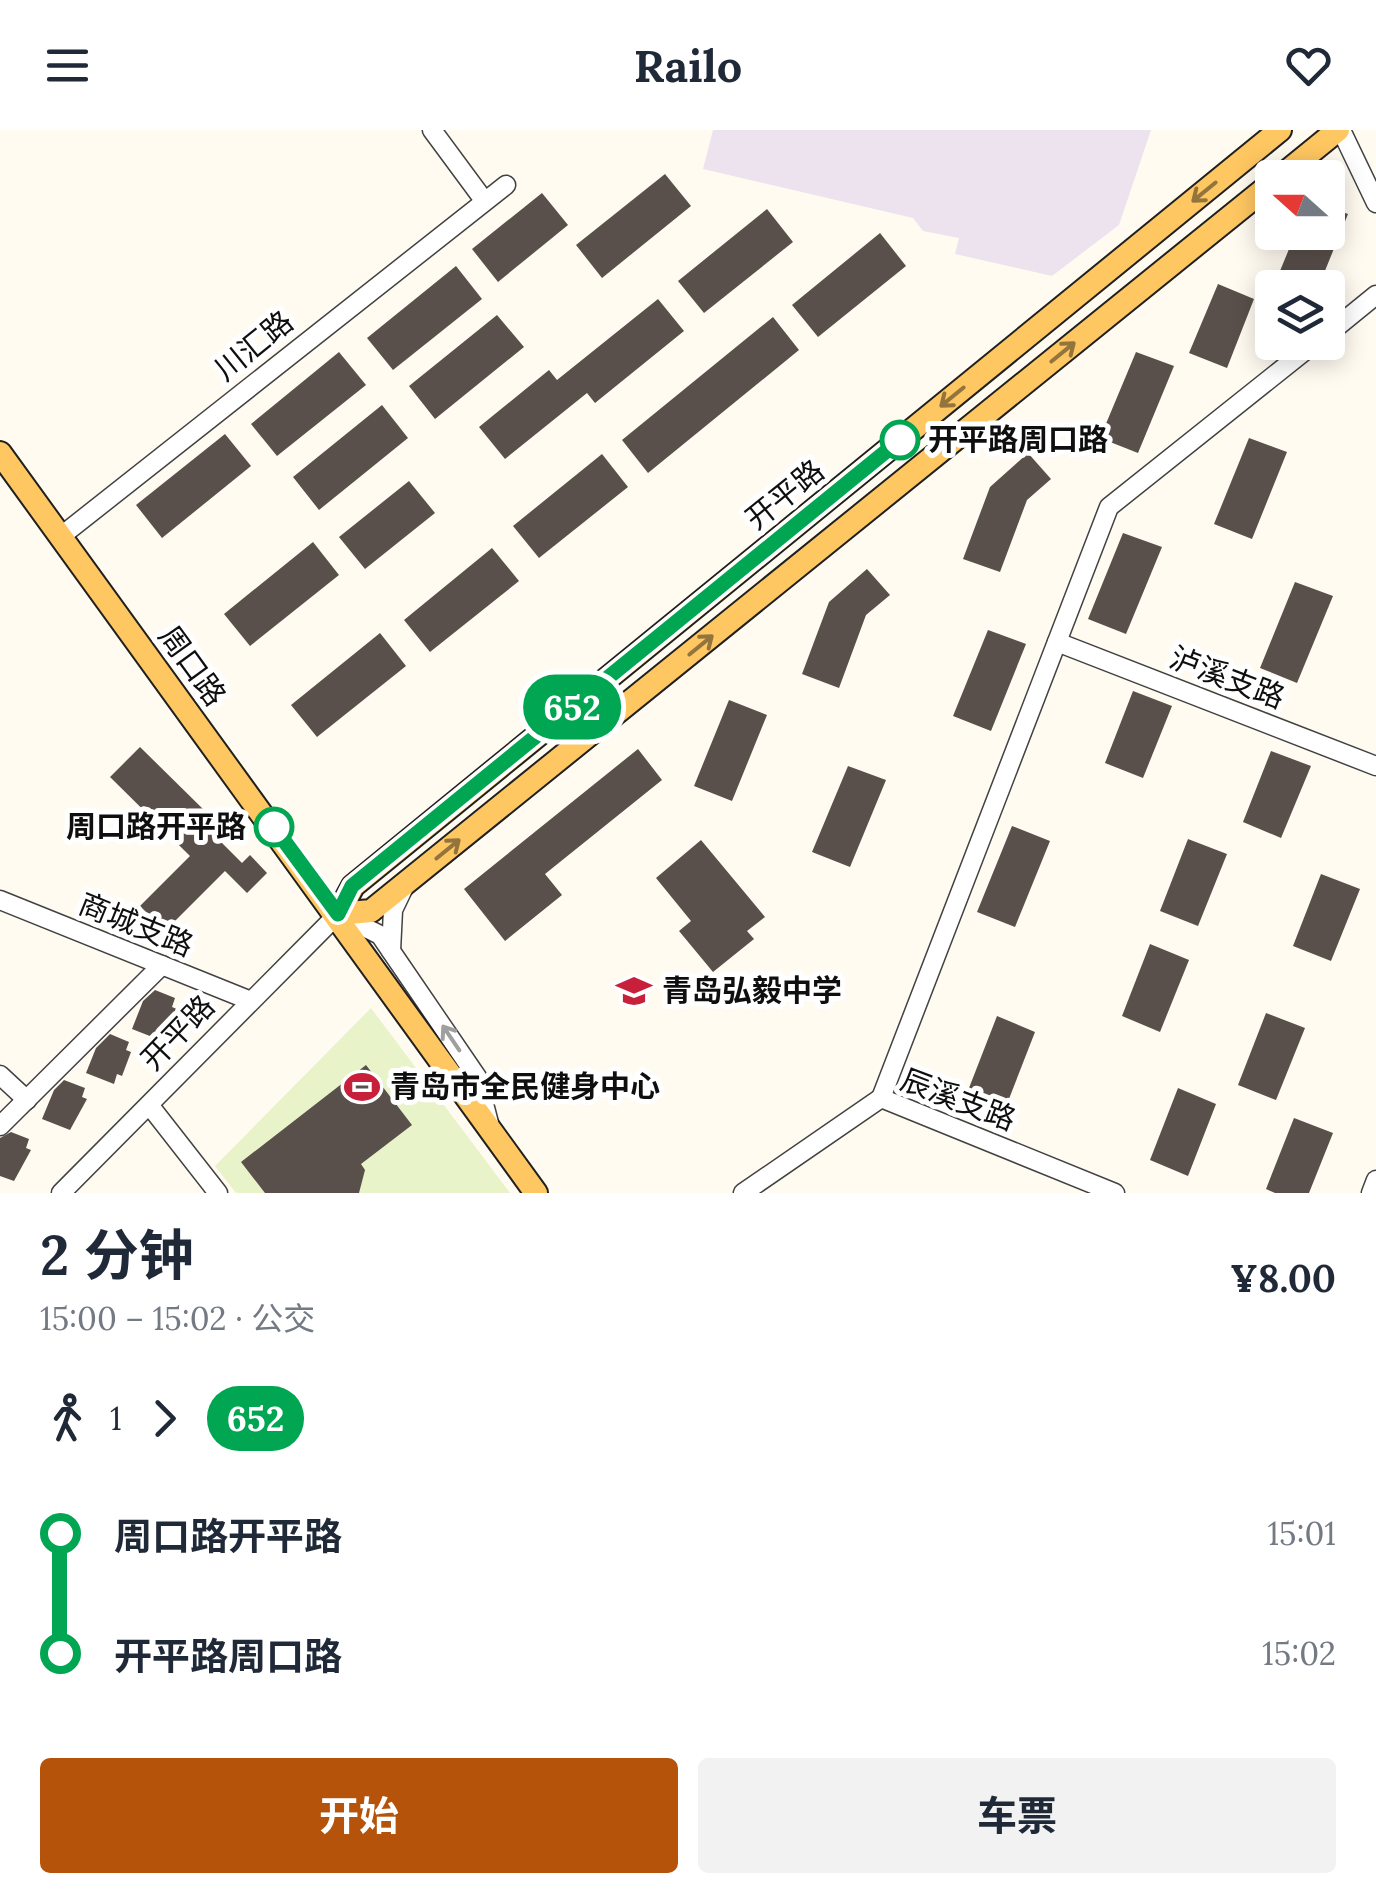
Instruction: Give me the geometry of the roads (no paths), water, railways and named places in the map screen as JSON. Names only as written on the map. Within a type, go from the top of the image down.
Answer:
[{"type":"main road","name":"开平路","points":[[338,914],[352,886],[1280,130]]},
{"type":"main road","points":[[1302,160],[1339,130]]},
{"type":"main road","name":"开平路","points":[[338,914],[372,911],[1255,197]]},
{"type":"main road","name":"周口路","points":[[0,453],[338,914],[536,1193]]},
{"type":"street","points":[[432,130],[483,199]]},
{"type":"street","points":[[1339,130],[1376,203]]},
{"type":"street","name":"川汇路","points":[[60,537],[483,199],[506,185]]},
{"type":"street","points":[[1345,320],[1376,295]]},
{"type":"street","points":[[881,1098],[1110,508],[1294,360]]},
{"type":"street","name":"泸溪支路","points":[[1058,642],[1376,766]]},
{"type":"street","points":[[391,951],[393,910],[405,884]]},
{"type":"street","name":"商城支路","points":[[0,900],[251,1002]]},
{"type":"street","name":"周口路","points":[[338,914],[380,935],[478,1077],[490,1126]]},
{"type":"street","name":"开平路","points":[[61,1193],[338,914]]},
{"type":"street","points":[[0,1126],[162,966]]},
{"type":"street","points":[[0,1075],[27,1100]]},
{"type":"street","name":"辰溪支路","points":[[743,1193],[881,1098],[1115,1193]]},
{"type":"street","points":[[150,1106],[218,1193]]},
{"type":"street","points":[[1371,1193],[1376,1180]]},
{"type":"place","name":"开平路周口路","points":[[900,440]]},
{"type":"place","name":"周口路开平路","points":[[274,827]]},
{"type":"place","name":"青岛弘毅中学","points":[[634,991]]},
{"type":"place","name":"青岛市全民健身中心","points":[[362,1087]]}]
